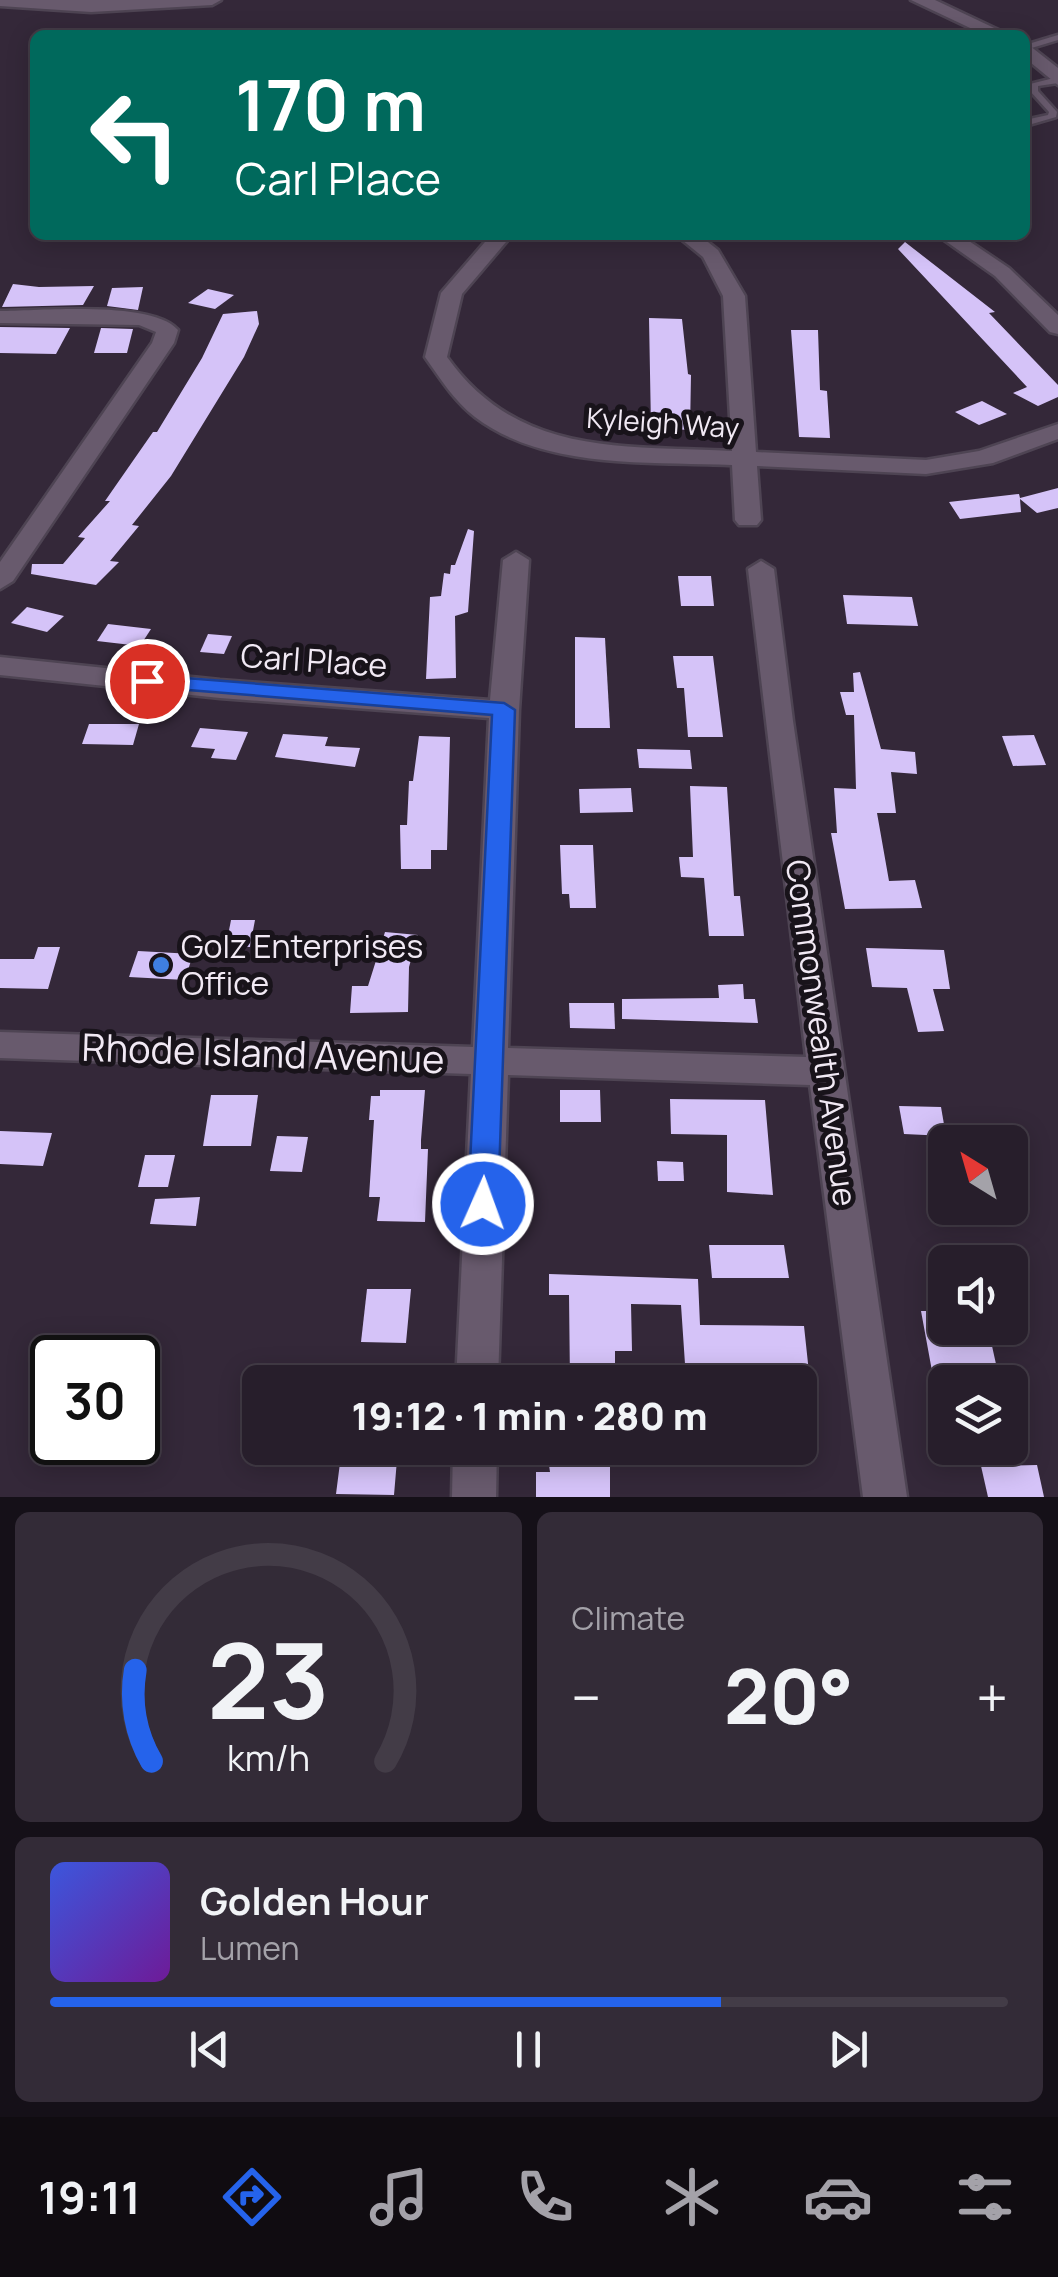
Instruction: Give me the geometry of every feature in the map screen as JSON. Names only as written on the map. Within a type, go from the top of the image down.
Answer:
[{"type":"street","points":[[0,1],[91,7],[212,0]]},
{"type":"street","points":[[920,0],[989,30]]},
{"type":"street","points":[[1030,53],[1058,78]]},
{"type":"street","name":"Kyleigh Way","points":[[498,240],[452,293],[436,357],[452,383],[478,410],[502,426],[588,451],[955,465],[1013,450],[1058,432]]},
{"type":"street","points":[[693,240],[711,254],[734,296],[748,520]]},
{"type":"street","points":[[954,240],[1002,272],[1058,327]]},
{"type":"street","points":[[0,317],[139,319],[167,330],[163,343],[0,581]]},
{"type":"street","points":[[478,1365],[504,710],[516,560]]},
{"type":"street","name":"Commonwealth Avenue","points":[[761,569],[778,721],[884,1497]]},
{"type":"street","name":"Carl Place","points":[[0,666],[220,689],[504,710]]},
{"type":"street","name":"Rhode Island Avenue","points":[[0,1045],[826,1072]]},
{"type":"street","points":[[474,1497],[475,1465]]},
{"type":"lane","points":[[1030,46],[1058,37]]},
{"type":"lane","points":[[1030,123],[1052,117],[1054,112],[1034,91],[1034,84],[1058,78]]},
{"type":"building","points":[[905,242],[995,312],[989,313],[1058,385],[1058,397],[1038,406],[1013,393],[1027,387],[898,249]]},
{"type":"building","points":[[13,284],[94,286],[83,305],[2,307]]},
{"type":"building","points":[[143,287],[138,310],[107,306],[112,288]]},
{"type":"building","points":[[208,289],[234,295],[215,309],[188,303]]},
{"type":"building","points":[[257,311],[259,324],[244,357],[171,476],[132,525],[139,526],[110,561],[119,562],[96,585],[31,574],[32,564],[63,564],[85,538],[78,537],[110,501],[105,501],[153,432],[157,432],[202,358],[223,314]]},
{"type":"building","points":[[649,318],[682,319],[691,375],[690,430],[651,428]]},
{"type":"building","points":[[0,327],[70,328],[56,354],[0,353]]},
{"type":"building","points":[[101,328],[133,329],[127,353],[94,353]]},
{"type":"building","points":[[791,330],[818,330],[820,390],[827,391],[830,438],[799,437]]},
{"type":"building","points":[[982,401],[1007,414],[979,425],[955,412]]},
{"type":"building","points":[[1058,488],[1058,508],[1037,513],[1020,499],[1021,512],[960,519],[949,502],[1019,494],[1020,498]]},
{"type":"building","points":[[468,529],[474,531],[468,612],[455,616],[456,678],[426,679],[430,597],[441,596],[444,573],[450,574],[451,565],[455,565]]},
{"type":"building","points":[[678,576],[711,576],[714,606],[681,606]]},
{"type":"building","points":[[843,595],[912,597],[918,626],[847,624]]},
{"type":"building","points":[[27,607],[64,616],[47,632],[11,623]]},
{"type":"building","points":[[108,624],[151,629],[140,646],[97,641]]},
{"type":"building","points":[[208,634],[232,636],[224,654],[200,652]]},
{"type":"building","points":[[575,637],[605,638],[610,728],[575,728]]},
{"type":"building","points":[[673,656],[713,656],[723,737],[688,737],[684,688],[677,688]]},
{"type":"building","points":[[860,672],[881,749],[915,752],[917,774],[891,772],[896,813],[877,813],[889,881],[915,880],[922,908],[845,909],[831,833],[837,833],[834,788],[856,789],[854,715],[846,715],[840,692],[854,692],[853,673]]},
{"type":"building","points":[[89,724],[139,724],[133,745],[82,744]]},
{"type":"building","points":[[200,728],[248,732],[236,760],[211,758],[215,749],[191,747]]},
{"type":"building","points":[[283,734],[328,737],[325,746],[360,748],[355,767],[275,757]]},
{"type":"building","points":[[1034,735],[1046,765],[1013,766],[1002,736]]},
{"type":"building","points":[[419,736],[450,737],[447,850],[431,850],[431,869],[401,869],[400,825],[407,825],[409,781],[413,781]]},
{"type":"building","points":[[637,749],[690,750],[692,769],[639,768]]},
{"type":"building","points":[[690,786],[727,787],[734,896],[740,896],[744,936],[709,936],[704,878],[681,877],[679,857],[693,857]]},
{"type":"building","points":[[631,788],[633,812],[580,813],[579,789]]},
{"type":"building","points":[[560,845],[593,845],[596,908],[570,908],[569,894],[562,894]]},
{"type":"building","points":[[231,920],[255,920],[250,947],[226,946]]},
{"type":"building","points":[[385,932],[418,935],[409,967],[408,1012],[350,1013],[352,986],[368,986]]},
{"type":"building","points":[[38,947],[60,947],[48,989],[0,988],[0,959],[34,959]]},
{"type":"building","points":[[866,948],[944,950],[950,989],[933,989],[944,1031],[918,1032],[907,988],[872,987]]},
{"type":"building","name":"Golz Enterprises Office","points":[[138,951],[193,954],[185,980],[129,977]]},
{"type":"building","points":[[743,984],[744,999],[755,999],[758,1023],[622,1019],[622,999],[719,998],[718,985]]},
{"type":"building","points":[[569,1003],[614,1003],[615,1029],[570,1028]]},
{"type":"building","points":[[380,1090],[425,1090],[421,1149],[428,1149],[425,1222],[377,1221],[380,1197],[369,1197],[374,1120],[369,1120],[371,1096],[380,1096]]},
{"type":"building","points":[[560,1090],[600,1090],[601,1122],[560,1122]]},
{"type":"building","points":[[211,1095],[258,1095],[251,1146],[203,1146]]},
{"type":"building","points":[[670,1099],[765,1100],[773,1195],[727,1192],[727,1135],[671,1134]]},
{"type":"building","points":[[899,1106],[941,1107],[944,1125],[928,1125],[928,1135],[904,1134]]},
{"type":"building","points":[[0,1131],[52,1133],[43,1166],[0,1164]]},
{"type":"building","points":[[277,1136],[308,1137],[302,1172],[270,1171]]},
{"type":"building","points":[[145,1155],[175,1155],[168,1187],[138,1187]]},
{"type":"building","points":[[657,1161],[683,1162],[684,1181],[658,1181]]},
{"type":"building","points":[[200,1197],[196,1226],[150,1224],[155,1199]]},
{"type":"building","points":[[709,1245],[784,1245],[789,1278],[712,1278]]},
{"type":"building","points":[[549,1274],[698,1279],[700,1325],[804,1326],[808,1365],[685,1364],[681,1305],[631,1304],[632,1351],[615,1351],[615,1363],[570,1365],[569,1295],[549,1295]]},
{"type":"building","points":[[367,1289],[411,1289],[406,1343],[361,1342]]},
{"type":"building","points":[[921,1311],[928,1311],[928,1345],[992,1345],[996,1365],[931,1365]]},
{"type":"building","points":[[340,1465],[397,1465],[394,1495],[336,1494]]},
{"type":"building","points":[[549,1465],[610,1466],[610,1497],[536,1497],[536,1472],[550,1472]]},
{"type":"building","points":[[1037,1465],[1044,1497],[988,1497],[981,1466]]},
{"type":"place","name":"Golz Enterprises Office","points":[[161,965]]},
{"type":"route","points":[[147,681],[504,710],[483,1204]]}]
